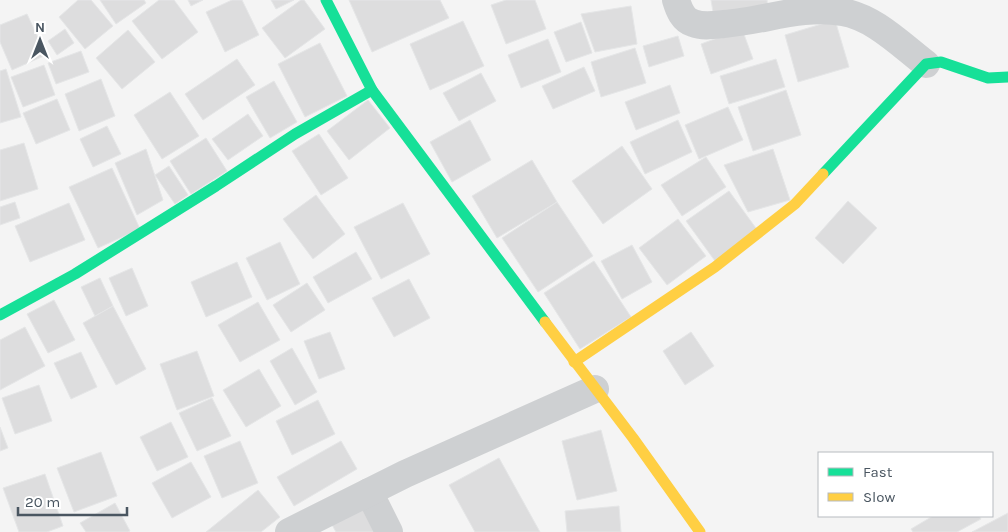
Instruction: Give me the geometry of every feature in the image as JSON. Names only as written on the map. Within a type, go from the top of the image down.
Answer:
[{"type":"street","points":[[326,0],[372,90],[576,365],[633,438],[700,532]]},
{"type":"street","points":[[676,0],[681,15],[692,23],[706,26],[740,23],[800,12],[826,10],[844,12],[865,19],[926,64]]},
{"type":"street","points":[[576,365],[715,267],[796,204],[926,64],[941,62],[988,78],[1008,77]]},
{"type":"street","points":[[0,315],[75,274],[295,134],[372,90]]},
{"type":"street","points":[[288,532],[405,474],[593,386]]},
{"type":"street","points":[[369,492],[389,532]]},
{"type":"building","points":[[78,0],[91,0],[113,26],[85,49],[59,17]]},
{"type":"building","points":[[100,0],[144,0],[146,3],[116,24]]},
{"type":"building","points":[[159,0],[174,0],[198,32],[162,59],[132,21]]},
{"type":"building","points":[[188,0],[203,0],[191,6]]},
{"type":"building","points":[[232,0],[242,0],[259,35],[225,52],[206,12]]},
{"type":"building","points":[[271,0],[294,0],[276,9]]},
{"type":"building","points":[[301,0],[304,0],[325,29],[285,58],[262,28]]},
{"type":"building","points":[[349,0],[440,0],[449,18],[372,52]]},
{"type":"building","points":[[506,0],[535,0],[546,29],[506,44],[491,5]]},
{"type":"building","points":[[711,0],[767,0],[768,8],[714,18]]},
{"type":"building","points":[[631,6],[637,44],[595,52],[581,14]]},
{"type":"building","points":[[27,14],[46,55],[12,70],[0,42],[0,25]]},
{"type":"building","points":[[835,20],[849,67],[798,82],[785,35]]},
{"type":"building","points":[[463,21],[484,66],[430,90],[410,44]]},
{"type":"building","points":[[581,22],[592,53],[566,62],[554,32]]},
{"type":"building","points":[[65,29],[74,43],[57,55],[48,41]]},
{"type":"building","points":[[742,29],[753,59],[711,74],[701,44]]},
{"type":"building","points":[[128,30],[155,62],[122,89],[96,58]]},
{"type":"building","points":[[678,36],[684,56],[649,67],[643,46]]},
{"type":"building","points":[[548,39],[561,72],[521,88],[508,55]]},
{"type":"building","points":[[320,43],[347,96],[305,117],[278,64]]},
{"type":"building","points":[[635,48],[646,83],[601,97],[591,62]]},
{"type":"building","points":[[81,51],[89,72],[56,84],[48,63]]},
{"type":"building","points":[[237,59],[255,85],[203,120],[185,94]]},
{"type":"building","points":[[776,59],[785,87],[729,104],[720,76]]},
{"type":"building","points":[[44,65],[55,95],[23,107],[11,77]]},
{"type":"building","points":[[584,67],[595,91],[553,109],[542,86]]},
{"type":"building","points":[[6,69],[21,117],[0,123],[0,71]]},
{"type":"building","points":[[481,73],[496,101],[459,121],[443,93]]},
{"type":"building","points":[[101,79],[115,116],[79,131],[65,94]]},
{"type":"building","points":[[274,81],[297,122],[270,138],[246,97]]},
{"type":"building","points":[[670,85],[680,113],[636,130],[625,102]]},
{"type":"building","points":[[786,90],[801,135],[753,151],[738,107]]},
{"type":"building","points":[[170,92],[199,136],[162,159],[134,115]]},
{"type":"building","points":[[57,99],[70,130],[36,144],[23,113]]},
{"type":"building","points":[[368,100],[390,128],[349,160],[327,131]]},
{"type":"building","points":[[728,107],[743,140],[699,159],[685,125]]},
{"type":"building","points":[[248,114],[263,136],[228,160],[212,139]]},
{"type":"building","points":[[470,120],[491,160],[452,182],[430,142]]},
{"type":"building","points":[[678,120],[692,152],[645,174],[630,142]]},
{"type":"building","points":[[107,126],[121,154],[93,167],[80,139]]},
{"type":"building","points":[[319,134],[348,178],[321,195],[292,151]]},
{"type":"building","points":[[206,138],[227,171],[191,194],[170,161]]},
{"type":"building","points":[[24,143],[38,189],[0,201],[0,150]]},
{"type":"building","points":[[622,146],[652,189],[603,224],[572,181]]},
{"type":"building","points":[[146,149],[163,200],[137,215],[115,163]]},
{"type":"building","points":[[773,149],[790,200],[748,212],[724,165]]},
{"type":"building","points":[[706,157],[726,187],[682,216],[661,185]]},
{"type":"building","points":[[532,160],[557,202],[497,238],[472,196]]},
{"type":"building","points":[[169,166],[188,195],[175,204],[155,175]]},
{"type":"building","points":[[112,168],[140,229],[98,248],[69,187]]},
{"type":"building","points":[[729,191],[758,231],[715,261],[686,221]]},
{"type":"building","points":[[316,195],[345,234],[313,259],[283,219]]},
{"type":"building","points":[[848,201],[877,228],[843,264],[815,238]]},
{"type":"building","points":[[15,202],[20,218],[0,225],[0,207]]},
{"type":"building","points":[[557,202],[593,256],[538,292],[502,238]]},
{"type":"building","points":[[69,203],[85,240],[30,262],[15,226]]},
{"type":"building","points":[[403,203],[430,254],[381,279],[354,227]]},
{"type":"building","points":[[678,219],[706,256],[667,285],[639,248]]},
{"type":"building","points":[[280,242],[300,284],[267,300],[246,258]]},
{"type":"building","points":[[632,245],[652,282],[622,299],[601,261]]},
{"type":"building","points":[[356,252],[372,279],[328,303],[313,277]]},
{"type":"building","points":[[594,261],[631,317],[580,349],[544,293]]},
{"type":"building","points":[[237,262],[252,297],[206,317],[191,282]]},
{"type":"building","points":[[132,268],[148,306],[126,316],[109,278]]},
{"type":"building","points":[[100,278],[113,306],[95,316],[81,287]]},
{"type":"building","points":[[409,279],[430,318],[394,337],[372,298]]},
{"type":"building","points":[[307,283],[325,310],[291,332],[273,305]]},
{"type":"building","points":[[54,300],[75,340],[48,353],[27,314]]},
{"type":"building","points":[[258,302],[280,340],[240,362],[218,325]]},
{"type":"building","points":[[113,306],[146,369],[116,385],[83,323]]},
{"type":"building","points":[[25,327],[45,366],[0,390],[0,340]]},
{"type":"building","points":[[330,332],[345,369],[319,379],[304,341]]},
{"type":"building","points":[[691,332],[714,366],[685,385],[663,351]]},
{"type":"building","points":[[292,348],[317,392],[295,405],[270,361]]},
{"type":"building","points":[[197,351],[214,396],[177,410],[160,364]]},
{"type":"building","points":[[81,352],[97,387],[71,399],[54,363]]},
{"type":"building","points":[[259,369],[281,406],[246,427],[223,390]]},
{"type":"building","points":[[39,385],[52,421],[15,434],[2,398]]},
{"type":"building","points":[[212,398],[231,436],[197,451],[179,413]]},
{"type":"building","points":[[318,400],[335,434],[292,455],[276,421]]},
{"type":"building","points":[[171,422],[188,457],[157,471],[140,437]]},
{"type":"building","points":[[0,427],[8,448],[0,451]]},
{"type":"building","points":[[601,430],[617,491],[577,500],[562,441]]},
{"type":"building","points":[[240,441],[258,483],[222,498],[204,456]]},
{"type":"building","points":[[341,441],[357,469],[294,506],[277,477]]},
{"type":"building","points":[[101,452],[117,496],[74,512],[57,468]]},
{"type":"building","points":[[499,458],[540,532],[475,532],[449,485]]},
{"type":"building","points":[[191,462],[211,497],[172,518],[152,483]]},
{"type":"building","points":[[45,474],[63,526],[47,532],[19,532],[3,488]]},
{"type":"building","points":[[258,490],[280,517],[261,532],[206,532]]},
{"type":"building","points":[[115,503],[130,531],[86,532],[80,523]]},
{"type":"building","points":[[619,506],[621,532],[567,532],[565,511]]},
{"type":"building","points":[[363,508],[374,532],[336,532],[331,523]]},
{"type":"building","points":[[1008,513],[1008,532],[972,532]]},
{"type":"building","points":[[931,517],[980,517],[981,519],[957,532],[913,532],[911,529]]},
{"type":"traffic: fast","points":[[326,0],[372,90],[545,322]]},
{"type":"traffic: fast","points":[[823,174],[926,64],[941,62],[988,78],[1008,77]]},
{"type":"traffic: fast","points":[[0,315],[75,274],[295,134],[372,90]]},
{"type":"traffic: slow","points":[[574,362],[715,267],[795,204],[823,174]]},
{"type":"traffic: slow","points":[[545,322],[633,438],[700,532]]}]
